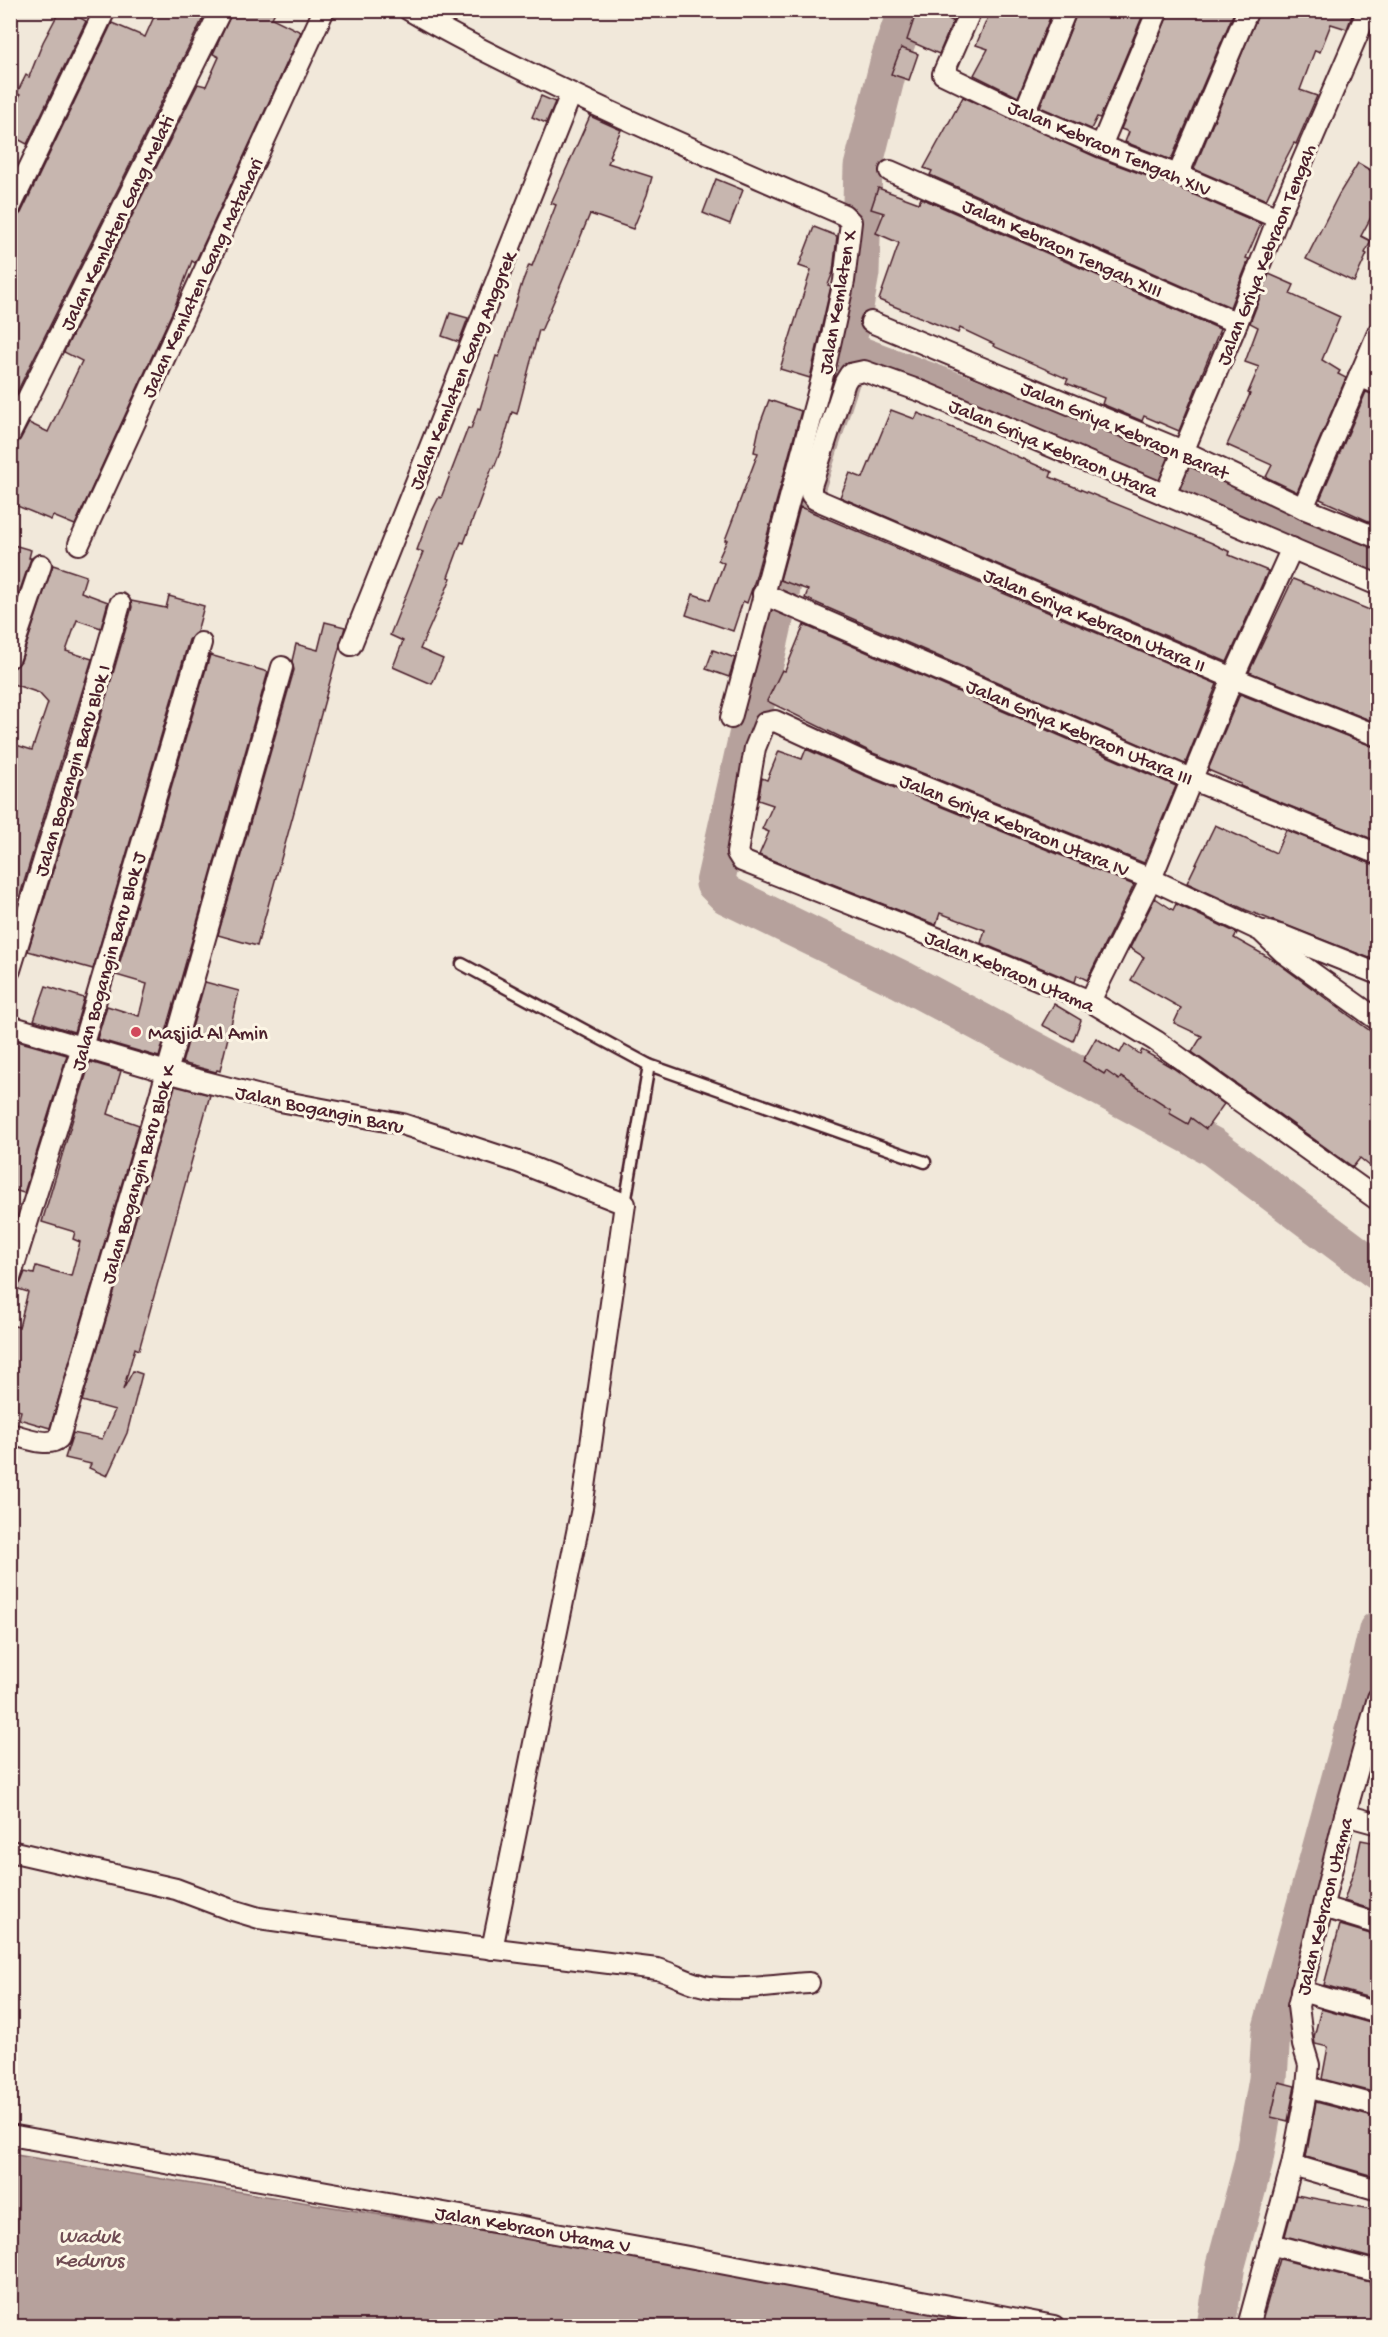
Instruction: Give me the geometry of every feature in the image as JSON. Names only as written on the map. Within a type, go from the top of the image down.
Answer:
[{"type":"street","points":[[10,208],[105,10]]},
{"type":"street","name":"Jalan Kemlaten Gang Melati","points":[[10,434],[221,10]]},
{"type":"street","name":"Jalan Kemlaten Gang Matahari","points":[[79,544],[324,10]]},
{"type":"street","name":"Jalan Kemlaten X","points":[[409,10],[443,30],[570,94],[710,159],[844,215],[851,222],[844,281],[825,368],[731,718]]},
{"type":"street","name":"Jalan Kebraon Tengah XIV","points":[[971,10],[942,74],[1024,113],[1278,218]]},
{"type":"street","points":[[1024,113],[1066,10]]},
{"type":"street","points":[[1101,146],[1158,10]]},
{"type":"street","points":[[1178,175],[1248,10]]},
{"type":"street","name":"Jalan Griya Kebraon Tengah","points":[[1167,491],[1278,218],[1370,20]]},
{"type":"street","name":"Jalan Kemlaten Gang Anggrek","points":[[351,645],[570,94]]},
{"type":"street","name":"Jalan Kebraon Tengah XIII","points":[[890,171],[1237,323]]},
{"type":"street","name":"Jalan Griya Kebraon Barat","points":[[871,322],[1377,538]]},
{"type":"street","points":[[1303,508],[1377,333]]},
{"type":"street","name":"Jalan Griya Kebraon Utara","points":[[815,500],[811,494],[811,486],[845,382],[850,374],[864,371],[923,392],[1167,491],[1377,585]]},
{"type":"street","points":[[1359,376],[1377,384]]},
{"type":"street","name":"Jalan Griya Kebraon Utara II","points":[[815,500],[1233,678],[1377,736]]},
{"type":"street","points":[[1090,1001],[1151,879],[1233,678],[1292,548]]},
{"type":"street","points":[[10,657],[41,565]]},
{"type":"street","name":"Jalan Griya Kebraon Utara III","points":[[763,594],[1193,780],[1377,854]]},
{"type":"street","name":"Jalan Bogangin Baru Blok I","points":[[10,970],[83,734],[120,604]]},
{"type":"street","name":"Jalan Bogangin Baru Blok J","points":[[10,1278],[82,1047],[201,643]]},
{"type":"street","name":"Jalan Bogangin Baru Blok K","points":[[10,1434],[48,1443],[59,1438],[167,1072],[282,667]]},
{"type":"street","name":"Jalan Griya Kebraon Utara IV","points":[[768,722],[775,721],[867,765],[1151,879],[1261,931],[1283,936],[1377,974]]},
{"type":"street","name":"Jalan Kebraon Utama","points":[[768,722],[765,723],[755,748],[737,853],[742,861],[1090,1001],[1156,1041],[1375,1194]]},
{"type":"street","name":"Jalan Griya Kebraon Utara IV","points":[[1261,931],[1283,952],[1377,1020]]},
{"type":"street","name":"Jalan Bogangin Baru","points":[[10,1026],[167,1072],[280,1101],[402,1124],[518,1162],[625,1204]]},
{"type":"street","points":[[507,1951],[582,1508],[625,1204]]},
{"type":"street","name":"Jalan Kebraon Utama","points":[[1248,2326],[1292,2165],[1307,2087],[1309,2065],[1303,2045],[1298,2006],[1301,1991],[1345,1815],[1373,1728],[1377,1698]]},
{"type":"street","points":[[1345,1815],[1377,1824]]},
{"type":"street","points":[[10,1851],[157,1884],[259,1917],[657,1969],[711,1988],[809,1983]]},
{"type":"street","points":[[1323,1907],[1377,1924]]},
{"type":"street","points":[[1301,1991],[1377,2013]]},
{"type":"street","points":[[1307,2087],[1377,2106]]},
{"type":"street","name":"Jalan Kebraon Utama V","points":[[10,2134],[1054,2326]]},
{"type":"street","points":[[1292,2165],[1377,2190]]},
{"type":"street","points":[[1270,2244],[1377,2272]]},
{"type":"lane","points":[[462,964],[649,1065],[925,1162]]},
{"type":"lane","points":[[625,1204],[649,1065]]},
{"type":"water","name":"Waduk Kedurus","points":[[10,2154],[790,2282],[1001,2326],[11,2326]]},
{"type":"building","points":[[60,10],[66,10],[86,21],[27,144],[10,135],[10,111],[20,95],[17,93],[26,75],[29,77],[43,42]]},
{"type":"building","points":[[157,10],[207,10],[10,406],[10,226],[21,213],[112,23],[145,37]]},
{"type":"building","points":[[233,10],[276,10],[272,18],[301,32],[195,263],[192,261],[175,306],[75,525],[53,516],[51,520],[10,503],[10,446],[20,440],[29,423],[48,432],[82,361],[64,352],[198,84],[206,86],[219,57],[213,54]]},
{"type":"building","points":[[917,10],[929,10],[953,21],[939,54],[907,40]]},
{"type":"building","points":[[991,10],[1053,10],[1018,97],[974,75],[988,49],[976,45]]},
{"type":"building","points":[[1078,10],[1145,10],[1100,118],[1097,117],[1091,129],[1040,107]]},
{"type":"building","points":[[1170,10],[1235,10],[1171,160],[1125,142],[1129,132],[1121,129]]},
{"type":"building","points":[[1260,10],[1354,10],[1347,29],[1331,24],[1320,52],[1315,50],[1300,90],[1317,96],[1296,144],[1294,143],[1266,200],[1194,169]]},
{"type":"building","points":[[901,48],[918,54],[909,80],[891,74]]},
{"type":"building","points":[[541,96],[555,102],[546,123],[532,117]]},
{"type":"building","points":[[963,97],[1096,157],[1174,186],[1261,224],[1246,258],[1249,259],[1230,307],[930,175],[932,171],[924,168]]},
{"type":"building","points":[[590,116],[621,130],[608,163],[652,177],[647,195],[633,229],[590,214],[541,331],[539,330],[517,414],[512,412],[494,468],[492,468],[464,543],[461,542],[448,577],[451,578],[420,649],[443,659],[432,684],[393,667],[403,641],[390,635],[423,552],[417,550],[430,515],[439,497],[441,498],[468,428],[471,429],[478,408],[480,409],[522,283],[529,265],[532,266],[556,205],[551,203]]},
{"type":"building","points":[[1358,163],[1377,174],[1377,206],[1361,236],[1371,241],[1354,282],[1306,259],[1339,194]]},
{"type":"building","points":[[716,179],[743,190],[730,224],[703,213]]},
{"type":"building","points":[[878,188],[919,203],[921,198],[1220,329],[1179,431],[1144,416],[1142,421],[1102,404],[1104,398],[1066,383],[1068,379],[993,346],[994,344],[960,328],[958,333],[879,300],[899,243],[876,233],[884,213],[871,209]]},
{"type":"building","points":[[814,227],[837,236],[833,272],[828,285],[831,286],[810,378],[780,369],[811,270],[799,266]]},
{"type":"building","points":[[1269,274],[1294,285],[1290,294],[1340,317],[1322,360],[1340,371],[1338,374],[1346,378],[1297,492],[1266,477],[1272,465],[1227,445],[1250,394],[1248,393],[1259,367],[1245,362],[1258,327],[1250,323]]},
{"type":"building","points":[[450,313],[468,318],[459,342],[442,336]]},
{"type":"building","points":[[1366,392],[1377,396],[1377,525],[1320,499]]},
{"type":"building","points":[[769,400],[801,411],[755,580],[747,603],[743,601],[733,631],[686,615],[693,594],[710,600],[724,563],[718,560],[758,453],[754,452],[760,424]]},
{"type":"building","points":[[891,410],[915,419],[918,413],[1052,472],[1050,477],[1212,543],[1230,552],[1229,555],[1268,571],[1227,662],[840,497],[850,473],[863,478]]},
{"type":"building","points":[[800,507],[1217,684],[1185,764],[805,598],[808,590],[780,580]]},
{"type":"building","points":[[10,544],[31,550],[29,558],[31,558],[18,596],[10,594]]},
{"type":"building","points":[[53,565],[86,576],[81,592],[108,602],[101,628],[77,620],[66,651],[92,659],[10,928],[10,743],[32,750],[48,703],[39,693],[10,683],[10,671],[21,661]]},
{"type":"building","points":[[1293,579],[1377,613],[1377,723],[1249,672]]},
{"type":"building","points":[[169,596],[204,606],[197,632],[189,640],[93,969],[28,951],[98,726],[132,607],[131,601],[166,608]]},
{"type":"building","points":[[325,622],[345,627],[257,946],[218,935],[294,670],[292,661],[296,644],[318,650]]},
{"type":"building","points":[[804,625],[1176,786],[1144,863],[873,753],[767,701],[782,670],[785,671]]},
{"type":"building","points":[[713,650],[735,658],[729,677],[706,669]]},
{"type":"building","points":[[210,655],[268,672],[159,1057],[97,1039],[107,1006],[139,1016],[147,984],[116,975]]},
{"type":"building","points":[[1240,694],[1377,748],[1377,841],[1240,786],[1241,784],[1208,770]]},
{"type":"building","points":[[806,749],[863,775],[1134,885],[1087,980],[1077,975],[1075,982],[981,943],[985,930],[940,913],[936,925],[759,855],[769,832],[762,829],[773,805],[758,800],[762,778],[767,780],[779,751],[802,759]]},
{"type":"building","points":[[1215,825],[1276,853],[1286,830],[1377,866],[1377,961],[1246,910],[1187,883]]},
{"type":"building","points":[[1155,898],[1173,910],[1176,904],[1237,933],[1234,938],[1275,961],[1377,1036],[1377,1172],[1360,1158],[1353,1167],[1192,1052],[1202,1036],[1174,1023],[1181,1008],[1131,980],[1144,957],[1130,948]]},
{"type":"building","points":[[205,982],[239,991],[220,1071],[216,1072],[182,1063]]},
{"type":"building","points":[[46,986],[84,998],[74,1032],[34,1020]]},
{"type":"building","points":[[1054,1004],[1081,1020],[1073,1041],[1042,1025]]},
{"type":"building","points":[[1096,1038],[1120,1053],[1125,1044],[1140,1054],[1142,1050],[1173,1068],[1224,1104],[1206,1129],[1191,1118],[1188,1124],[1169,1113],[1171,1109],[1121,1077],[1119,1080],[1106,1071],[1104,1074],[1083,1061]]},
{"type":"building","points":[[10,1039],[67,1055],[24,1193],[10,1189]]},
{"type":"building","points":[[90,1062],[121,1071],[108,1114],[139,1125],[50,1428],[19,1419],[21,1411],[10,1408],[10,1325],[19,1327],[28,1292],[15,1288],[21,1282],[25,1272],[34,1274],[36,1266],[71,1276],[80,1242],[73,1239],[75,1232],[42,1222]]},
{"type":"building","points":[[175,1086],[210,1095],[139,1350],[135,1348],[123,1390],[133,1371],[142,1374],[127,1433],[107,1476],[89,1468],[91,1464],[65,1458],[73,1433],[102,1439],[115,1410],[82,1401]]},
{"type":"building","points":[[1361,1840],[1377,1843],[1377,1911],[1344,1901]]},
{"type":"building","points":[[1340,1925],[1377,1936],[1377,2000],[1324,1985]]},
{"type":"building","points":[[1321,2009],[1377,2025],[1377,2093],[1322,2079],[1328,2047],[1315,2044],[1314,2037]]},
{"type":"building","points":[[1279,2082],[1295,2086],[1288,2121],[1271,2117]]},
{"type":"building","points":[[1316,2102],[1377,2118],[1377,2177],[1306,2157]]},
{"type":"building","points":[[1296,2195],[1377,2210],[1376,2259],[1285,2236]]},
{"type":"building","points":[[1280,2259],[1370,2282],[1370,2285],[1377,2286],[1377,2326],[1359,2323],[1357,2326],[1283,2326],[1262,2321]]},
{"type":"waterway","points":[[907,10],[890,59],[863,167],[860,273],[850,329],[842,349],[844,369],[799,508],[715,883],[727,895],[902,980],[1213,1147],[1378,1271]]},
{"type":"waterway","points":[[842,349],[1157,468],[1378,564]]},
{"type":"waterway","points":[[1216,2326],[1226,2265],[1253,2165],[1268,2079],[1271,2032],[1356,1723],[1378,1630]]},
{"type":"place","name":"Masjid Al Amin","points":[[136,1032]]}]
